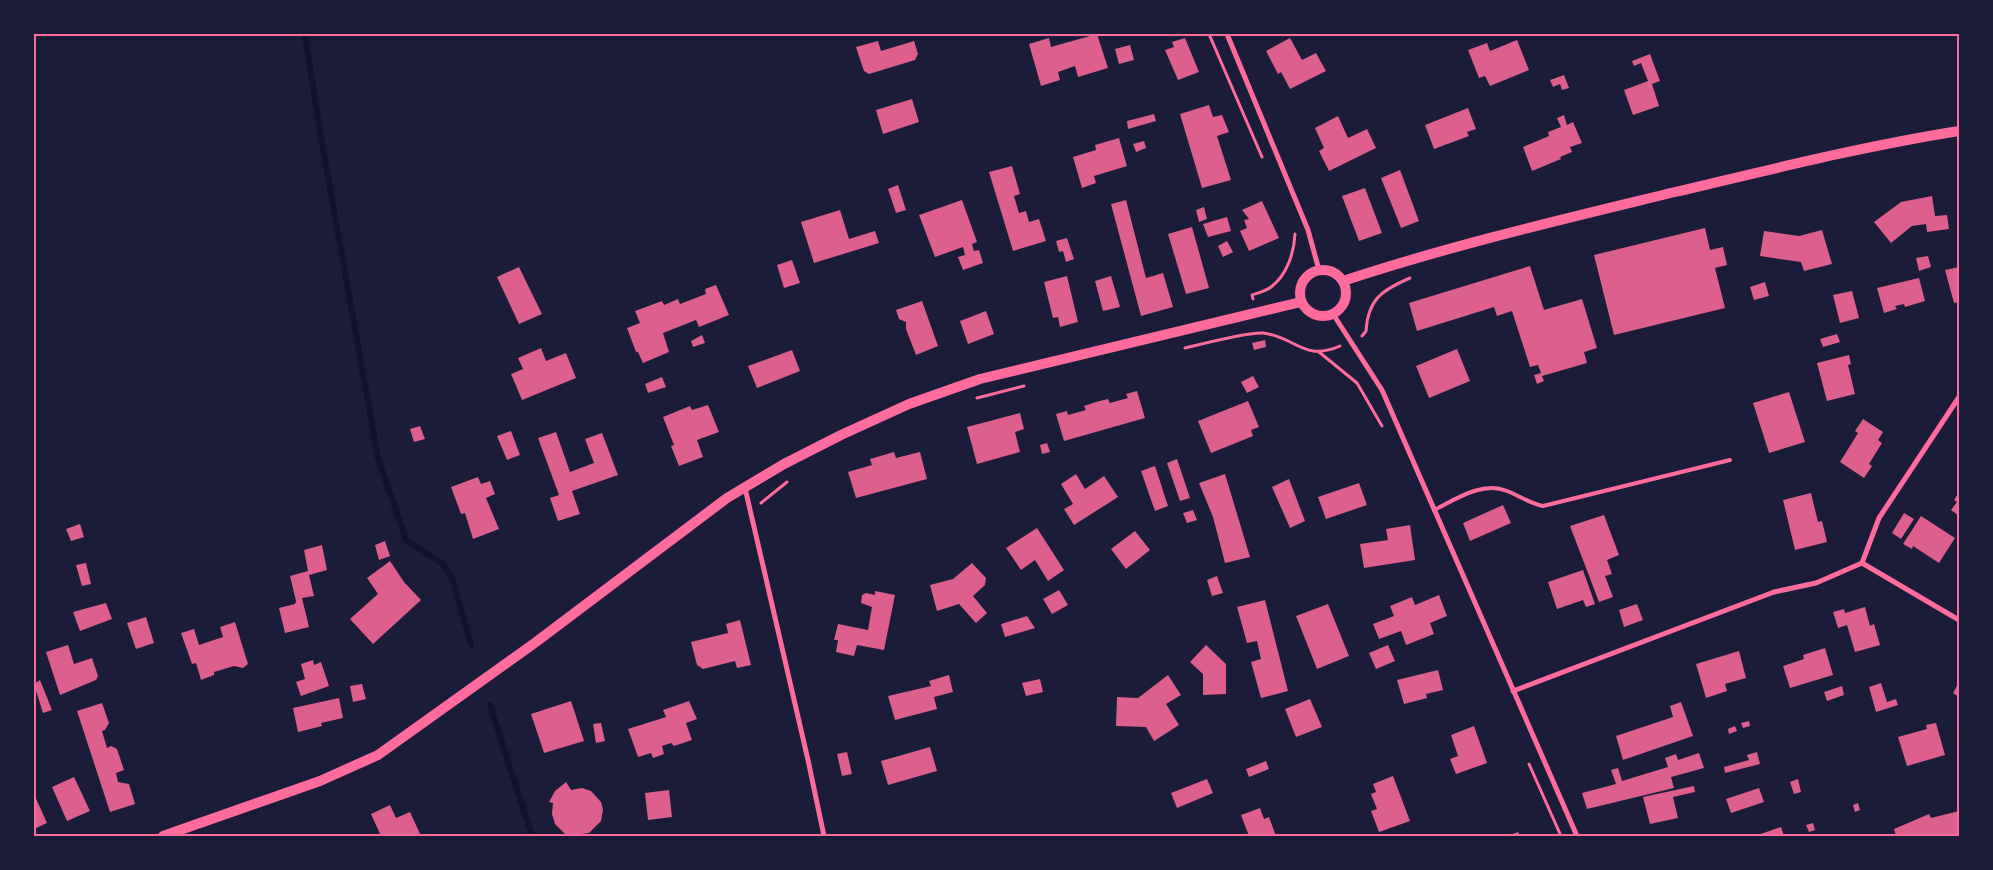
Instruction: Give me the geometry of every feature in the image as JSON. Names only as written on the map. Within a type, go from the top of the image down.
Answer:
[{"type":"main road","points":[[1343,281],[1412,258],[1647,199],[1792,165],[1959,131]]},
{"type":"main road","points":[[1319,270],[1333,272],[1343,281],[1346,296],[1344,303],[1333,314],[1318,316],[1305,309],[1300,295],[1302,282],[1312,272],[1319,270]]},
{"type":"main road","points":[[163,836],[320,781],[378,755],[521,653],[727,498],[784,464],[909,404],[980,379],[1301,302]]},
{"type":"street","points":[[1227,34],[1308,230],[1319,270]]},
{"type":"street","points":[[1333,314],[1382,390],[1577,836]]},
{"type":"street","points":[[1513,691],[1774,592],[1816,583],[1862,563],[1879,518],[1959,397]]},
{"type":"street","points":[[745,487],[824,836]]},
{"type":"street","points":[[1862,563],[1959,620]]},
{"type":"lane","points":[[1434,510],[1475,490],[1496,488],[1530,504],[1543,506],[1730,460]]},
{"type":"path","points":[[1209,34],[1263,161]]},
{"type":"path","points":[[1262,333],[1255,314],[1252,295],[1271,287],[1286,269],[1294,250],[1295,233]]},
{"type":"path","points":[[1179,349],[1262,333],[1314,353],[1329,351],[1350,342],[1366,331],[1367,312],[1386,288],[1414,276]]},
{"type":"path","points":[[1318,352],[1357,383],[1368,398],[1384,432]]},
{"type":"path","points":[[971,400],[1027,386]]},
{"type":"path","points":[[751,511],[789,480]]},
{"type":"path","points":[[1527,758],[1561,836]]},
{"type":"building","points":[[1097,34],[1108,68],[1078,77],[1075,66],[1058,72],[1060,80],[1041,86],[1029,44],[1049,38],[1051,47]]},
{"type":"building","points":[[1185,38],[1199,72],[1178,80],[1165,50],[1174,47],[1172,42]]},
{"type":"building","points":[[1290,38],[1302,60],[1316,53],[1326,71],[1290,89],[1281,72],[1278,74],[1266,51]]},
{"type":"building","points":[[1517,40],[1529,70],[1490,86],[1485,76],[1479,78],[1468,50],[1487,43],[1490,51]]},
{"type":"building","points":[[878,41],[881,51],[914,41],[918,54],[915,60],[869,74],[864,71],[856,47]]},
{"type":"building","points":[[1130,45],[1134,60],[1119,64],[1115,49]]},
{"type":"building","points":[[1650,54],[1660,81],[1652,84],[1659,106],[1633,115],[1624,90],[1648,81],[1641,63],[1634,66],[1632,61]]},
{"type":"building","points":[[1564,75],[1569,88],[1562,90],[1560,84],[1553,87],[1550,80]]},
{"type":"building","points":[[912,99],[919,122],[883,134],[876,110]]},
{"type":"building","points":[[1209,105],[1213,117],[1222,115],[1229,132],[1217,136],[1231,180],[1202,188],[1180,114]]},
{"type":"building","points":[[1468,108],[1476,129],[1467,132],[1469,136],[1434,149],[1425,125]]},
{"type":"building","points":[[1154,114],[1156,121],[1128,129],[1127,121]]},
{"type":"building","points":[[1564,115],[1567,125],[1573,122],[1582,143],[1570,147],[1572,152],[1560,157],[1561,159],[1532,171],[1523,147],[1549,136],[1548,132],[1561,127],[1557,118]]},
{"type":"building","points":[[1338,116],[1348,138],[1367,129],[1376,148],[1329,171],[1319,151],[1324,148],[1315,128]]},
{"type":"building","points":[[1119,138],[1127,166],[1094,176],[1096,183],[1082,188],[1073,157],[1096,150],[1095,145]]},
{"type":"building","points":[[1144,141],[1146,148],[1136,152],[1133,144]]},
{"type":"building","points":[[1012,166],[1020,194],[1014,196],[1019,213],[1026,211],[1029,222],[1039,219],[1046,241],[1013,251],[989,172]]},
{"type":"building","points":[[1400,170],[1419,221],[1401,228],[1381,178]]},
{"type":"building","points":[[898,185],[906,210],[896,213],[888,189]]},
{"type":"building","points":[[1365,188],[1382,233],[1359,241],[1342,196]]},
{"type":"building","points":[[1932,196],[1935,216],[1947,215],[1949,229],[1927,232],[1926,224],[1912,226],[1891,243],[1874,222],[1901,202]]},
{"type":"building","points":[[962,200],[977,242],[972,244],[974,251],[979,250],[983,263],[963,270],[958,257],[965,255],[963,247],[935,257],[919,215]]},
{"type":"building","points":[[1126,200],[1146,278],[1163,273],[1173,307],[1141,316],[1111,204]]},
{"type":"building","points":[[1262,201],[1279,238],[1249,251],[1240,231],[1247,228],[1244,220],[1249,219],[1242,210]]},
{"type":"building","points":[[1204,207],[1207,219],[1199,222],[1196,210]]},
{"type":"building","points":[[840,210],[849,239],[875,231],[879,243],[814,263],[801,222]]},
{"type":"building","points":[[1227,217],[1231,231],[1208,237],[1203,224]]},
{"type":"building","points":[[1192,227],[1209,288],[1186,294],[1168,234]]},
{"type":"building","points":[[1705,228],[1710,250],[1723,247],[1727,265],[1715,268],[1725,308],[1614,335],[1594,255]]},
{"type":"building","points":[[1822,230],[1832,264],[1804,271],[1801,262],[1760,256],[1764,231],[1799,236]]},
{"type":"building","points":[[1067,238],[1074,259],[1066,262],[1063,251],[1059,252],[1056,241]]},
{"type":"building","points":[[1227,241],[1233,252],[1223,257],[1218,246]]},
{"type":"building","points":[[1928,256],[1931,267],[1919,271],[1916,258]]},
{"type":"building","points":[[792,260],[800,283],[784,288],[777,265]]},
{"type":"building","points":[[1530,266],[1544,310],[1582,299],[1597,348],[1584,352],[1587,363],[1542,376],[1544,381],[1537,384],[1534,375],[1541,373],[1538,365],[1530,367],[1512,311],[1497,316],[1494,307],[1417,331],[1409,303]]},
{"type":"building","points":[[519,267],[542,314],[519,324],[497,277]]},
{"type":"building","points":[[1959,267],[1959,302],[1954,303],[1945,270]]},
{"type":"building","points":[[1067,276],[1078,322],[1060,327],[1058,317],[1053,318],[1044,282]]},
{"type":"building","points":[[1111,276],[1120,307],[1103,311],[1095,281]]},
{"type":"building","points":[[1919,278],[1925,301],[1905,307],[1904,304],[1895,306],[1897,309],[1884,313],[1877,288]]},
{"type":"building","points":[[1765,282],[1769,296],[1754,300],[1750,287]]},
{"type":"building","points":[[716,285],[729,315],[699,327],[696,320],[663,333],[669,352],[643,363],[638,352],[636,352],[627,328],[640,323],[635,311],[662,301],[664,305],[678,299],[680,304],[706,294],[705,289]]},
{"type":"building","points":[[1852,291],[1859,318],[1840,323],[1833,295]]},
{"type":"building","points":[[922,301],[938,346],[916,355],[906,329],[906,322],[899,319],[896,310]]},
{"type":"building","points":[[986,311],[994,334],[968,344],[960,321]]},
{"type":"building","points":[[1837,334],[1840,342],[1823,347],[1820,339]]},
{"type":"building","points":[[702,335],[705,343],[693,347],[691,341]]},
{"type":"building","points":[[1265,340],[1266,347],[1254,350],[1252,343]]},
{"type":"building","points":[[541,348],[546,361],[566,353],[576,378],[522,400],[511,374],[523,369],[518,358]]},
{"type":"building","points":[[1457,349],[1470,381],[1429,398],[1416,366]]},
{"type":"building","points":[[792,350],[800,371],[757,388],[748,366]]},
{"type":"building","points":[[1849,355],[1851,364],[1848,365],[1855,394],[1827,401],[1817,363]]},
{"type":"building","points":[[1253,376],[1259,387],[1247,393],[1241,382]]},
{"type":"building","points":[[662,377],[666,387],[648,393],[645,384]]},
{"type":"building","points":[[1137,391],[1145,418],[1064,441],[1056,414],[1067,411],[1068,415],[1086,410],[1084,406],[1108,399],[1110,403],[1128,398],[1126,394]]},
{"type":"building","points":[[1789,392],[1805,442],[1769,453],[1753,403]]},
{"type":"building","points":[[1248,401],[1259,427],[1251,430],[1253,436],[1211,453],[1198,421]]},
{"type":"building","points":[[708,405],[719,432],[697,440],[703,457],[679,466],[671,446],[674,445],[663,417],[690,406],[692,410]]},
{"type":"building","points":[[1020,413],[1024,429],[1015,432],[1020,452],[977,464],[967,427]]},
{"type":"building","points":[[1863,419],[1883,432],[1878,440],[1882,443],[1869,464],[1872,466],[1864,478],[1840,462],[1858,433],[1855,431]]},
{"type":"building","points":[[420,426],[425,439],[414,442],[410,429]]},
{"type":"building","points":[[511,431],[520,455],[507,460],[497,436]]},
{"type":"building","points":[[556,432],[570,472],[594,463],[585,439],[602,433],[618,475],[572,491],[580,514],[558,521],[550,498],[559,495],[538,438]]},
{"type":"building","points":[[1047,443],[1050,452],[1042,454],[1040,445]]},
{"type":"building","points":[[894,452],[896,458],[920,452],[927,479],[856,498],[848,472],[872,465],[870,459]]},
{"type":"building","points":[[1177,459],[1190,498],[1180,501],[1167,463]]},
{"type":"building","points":[[1155,466],[1168,506],[1155,511],[1141,471]]},
{"type":"building","points":[[1076,474],[1085,489],[1104,476],[1118,497],[1074,525],[1064,509],[1073,504],[1061,484]]},
{"type":"building","points":[[1225,474],[1250,557],[1225,563],[1213,517],[1199,483]]},
{"type":"building","points":[[478,477],[481,484],[490,481],[495,494],[486,498],[499,529],[473,539],[465,513],[461,514],[451,487]]},
{"type":"building","points":[[1289,479],[1305,521],[1290,528],[1272,487]]},
{"type":"building","points":[[1359,483],[1367,505],[1326,519],[1318,497]]},
{"type":"building","points":[[1959,492],[1959,516],[1951,510],[1957,502],[1954,500]]},
{"type":"building","points":[[1811,493],[1818,522],[1822,521],[1827,542],[1795,550],[1783,500]]},
{"type":"building","points":[[1503,505],[1511,523],[1470,541],[1463,523]]},
{"type":"building","points":[[1193,510],[1197,520],[1187,523],[1183,513]]},
{"type":"building","points":[[1904,513],[1914,519],[1901,539],[1892,533]]},
{"type":"building","points":[[1604,515],[1619,555],[1607,560],[1612,574],[1605,576],[1613,597],[1599,602],[1570,526]]},
{"type":"building","points":[[1921,516],[1955,538],[1939,563],[1913,546],[1912,549],[1903,544]]},
{"type":"building","points":[[80,524],[84,537],[71,541],[66,529]]},
{"type":"building","points":[[1410,525],[1415,560],[1364,568],[1360,544],[1388,540],[1386,529]]},
{"type":"building","points":[[1037,528],[1064,570],[1048,581],[1035,560],[1021,570],[1006,548]]},
{"type":"building","points":[[1135,531],[1150,550],[1126,569],[1111,549]]},
{"type":"building","points":[[385,541],[390,556],[379,560],[375,545]]},
{"type":"building","points":[[322,545],[327,570],[309,575],[314,596],[302,598],[309,627],[285,633],[279,608],[295,604],[296,601],[290,576],[308,571],[304,550]]},
{"type":"building","points":[[390,561],[404,582],[421,600],[373,644],[350,619],[378,594],[367,578]]},
{"type":"building","points":[[86,563],[91,584],[82,586],[76,565]]},
{"type":"building","points":[[972,563],[986,578],[985,585],[973,596],[987,613],[976,623],[959,604],[937,611],[930,585],[953,579]]},
{"type":"building","points":[[1583,570],[1595,604],[1586,607],[1583,600],[1557,609],[1548,582]]},
{"type":"building","points":[[1217,576],[1223,593],[1212,596],[1207,580]]},
{"type":"building","points":[[1059,590],[1068,605],[1052,614],[1043,599]]},
{"type":"building","points":[[875,591],[895,595],[884,650],[857,645],[854,656],[836,652],[838,640],[834,640],[838,624],[868,630],[872,607],[861,603],[862,595],[866,593],[875,595]]},
{"type":"building","points":[[1439,595],[1447,616],[1430,623],[1434,634],[1406,645],[1401,631],[1379,639],[1373,624],[1394,616],[1390,606],[1412,597],[1415,605]]},
{"type":"building","points":[[1265,600],[1288,691],[1261,698],[1251,662],[1261,659],[1257,641],[1247,643],[1237,607]]},
{"type":"building","points":[[106,603],[112,619],[80,631],[73,612]]},
{"type":"building","points":[[1328,604],[1349,656],[1317,669],[1296,616]]},
{"type":"building","points":[[1637,604],[1643,620],[1624,627],[1619,610]]},
{"type":"building","points":[[1865,607],[1870,626],[1874,624],[1880,645],[1855,652],[1847,625],[1838,628],[1833,612],[1844,609],[1845,613]]},
{"type":"building","points":[[1027,616],[1035,628],[1005,637],[1001,624]]},
{"type":"building","points":[[146,617],[154,643],[136,649],[127,623]]},
{"type":"building","points":[[740,620],[751,665],[737,668],[735,661],[703,669],[697,665],[691,642],[728,633],[726,624]]},
{"type":"building","points":[[235,622],[248,664],[243,668],[234,666],[214,672],[214,675],[201,680],[196,663],[192,664],[181,633],[194,629],[199,645],[223,637],[220,627]]},
{"type":"building","points":[[68,645],[74,664],[92,658],[98,676],[96,680],[60,695],[46,652]]},
{"type":"building","points":[[1206,645],[1226,664],[1226,694],[1203,695],[1203,674],[1190,662]]},
{"type":"building","points":[[1388,645],[1395,661],[1376,669],[1369,653]]},
{"type":"building","points":[[1825,648],[1833,675],[1790,688],[1783,666],[1804,659],[1803,655]]},
{"type":"building","points":[[1739,651],[1746,678],[1725,684],[1727,691],[1706,698],[1696,664]]},
{"type":"building","points":[[313,660],[314,665],[321,662],[329,686],[301,696],[296,682],[305,679],[301,664]]},
{"type":"building","points":[[1438,670],[1443,690],[1426,694],[1427,698],[1404,704],[1397,680]]},
{"type":"building","points":[[949,675],[953,692],[934,697],[937,709],[895,720],[888,696],[931,686],[929,681]]},
{"type":"building","points":[[1168,675],[1181,695],[1166,704],[1179,725],[1154,741],[1146,727],[1116,726],[1117,697],[1138,698]]},
{"type":"building","points":[[1040,679],[1043,692],[1026,696],[1022,683]]},
{"type":"building","points":[[40,680],[52,710],[43,713],[34,684]]},
{"type":"building","points":[[1959,682],[1959,697],[1953,693]]},
{"type":"building","points":[[1881,683],[1887,702],[1896,699],[1898,705],[1876,712],[1869,687]]},
{"type":"building","points":[[362,684],[366,699],[353,702],[350,686]]},
{"type":"building","points":[[1842,686],[1844,695],[1827,701],[1824,692]]},
{"type":"building","points":[[339,698],[343,718],[321,723],[322,726],[298,732],[293,708]]},
{"type":"building","points":[[1310,699],[1322,727],[1296,737],[1285,709]]},
{"type":"building","points":[[571,701],[584,741],[544,753],[531,714]]},
{"type":"building","points":[[689,701],[697,719],[686,723],[692,740],[674,746],[671,743],[662,746],[664,754],[653,758],[651,753],[638,757],[628,729],[666,717],[663,710]]},
{"type":"building","points":[[1681,702],[1693,736],[1623,760],[1616,736],[1673,717],[1670,706]]},
{"type":"building","points":[[102,703],[109,723],[105,730],[102,731],[107,748],[111,746],[117,749],[124,770],[116,773],[118,782],[129,784],[135,804],[110,812],[77,711]]},
{"type":"building","points":[[1749,721],[1750,726],[1743,728],[1741,723]]},
{"type":"building","points":[[601,723],[605,741],[596,743],[593,724]]},
{"type":"building","points":[[1936,723],[1945,755],[1907,766],[1898,737],[1927,729],[1926,725]]},
{"type":"building","points":[[1474,726],[1487,763],[1456,774],[1450,759],[1458,756],[1451,735]]},
{"type":"building","points":[[1735,726],[1737,731],[1729,734],[1728,729]]},
{"type":"building","points":[[930,747],[937,771],[888,785],[881,761]]},
{"type":"building","points":[[847,752],[852,774],[842,776],[837,754]]},
{"type":"building","points":[[1757,752],[1760,764],[1725,773],[1724,767],[1749,760],[1747,755]]},
{"type":"building","points":[[1699,753],[1704,768],[1671,777],[1674,788],[1587,809],[1582,793],[1616,784],[1611,770],[1618,768],[1622,781],[1668,767],[1665,758],[1676,754],[1678,760]]},
{"type":"building","points":[[1266,761],[1269,769],[1249,777],[1246,769]]},
{"type":"building","points":[[1393,776],[1410,821],[1379,832],[1371,811],[1377,809],[1371,794],[1376,792],[1373,784]]},
{"type":"building","points":[[74,777],[90,811],[67,821],[52,787]]},
{"type":"building","points":[[1207,779],[1213,793],[1177,808],[1171,793]]},
{"type":"building","points":[[1798,779],[1801,792],[1794,794],[1790,782]]},
{"type":"building","points":[[566,782],[571,790],[582,788],[591,791],[601,802],[603,810],[601,821],[589,833],[567,836],[555,824],[552,814],[553,803],[549,802],[555,791]]},
{"type":"building","points":[[1694,786],[1695,792],[1673,797],[1678,818],[1650,824],[1643,797]]},
{"type":"building","points":[[1759,788],[1764,802],[1731,813],[1726,799]]},
{"type":"building","points":[[669,790],[672,817],[648,820],[645,793]]},
{"type":"building","points":[[34,794],[47,823],[34,829]]},
{"type":"building","points":[[1858,803],[1860,810],[1855,812],[1853,805]]},
{"type":"building","points":[[390,805],[396,818],[410,812],[421,836],[381,836],[371,814]]},
{"type":"building","points":[[1260,808],[1264,819],[1269,817],[1276,836],[1249,836],[1241,815]]},
{"type":"building","points":[[1959,811],[1959,836],[1896,836],[1894,829],[1929,814],[1931,818]]},
{"type":"building","points":[[1813,823],[1815,830],[1809,832],[1806,825]]},
{"type":"building","points":[[1781,827],[1784,836],[1755,836]]},
{"type":"building","points":[[1518,832],[1520,836],[1507,836]]},
{"type":"waterway","points":[[305,34],[319,126],[378,458],[406,540],[442,563],[452,578],[471,645]]},
{"type":"waterway","points":[[490,705],[532,836]]}]
